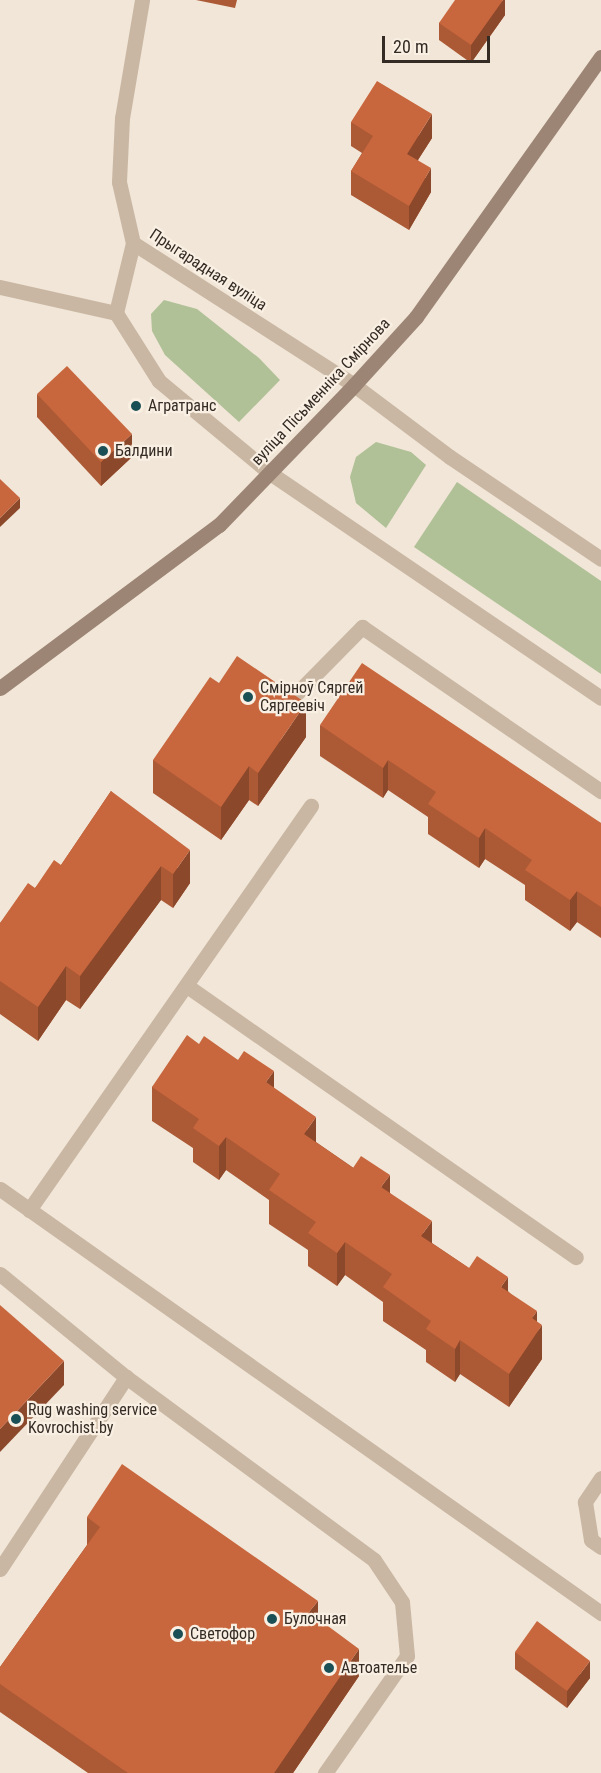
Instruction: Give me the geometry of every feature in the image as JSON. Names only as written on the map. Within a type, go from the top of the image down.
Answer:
[{"type":"main road","name":"вуліца Пісьменніка Смірнова","points":[[0,688],[219,525],[354,385],[416,317],[601,57]]},
{"type":"street","points":[[133,243],[119,182],[122,118],[142,0]]},
{"type":"street","name":"Прыгарадная вуліца","points":[[116,313],[133,243],[354,385],[450,457],[601,559]]},
{"type":"street","points":[[0,286],[116,313],[159,381],[270,473],[601,698]]},
{"type":"street","points":[[297,693],[362,627],[601,791]]},
{"type":"street","points":[[29,1210],[311,806]]},
{"type":"street","points":[[187,986],[576,1257]]},
{"type":"street","points":[[0,1190],[601,1613]]},
{"type":"street","points":[[0,1274],[126,1377],[374,1560],[402,1602],[407,1656],[325,1773]]},
{"type":"street","points":[[0,1569],[126,1377]]},
{"type":"street","points":[[601,1478],[585,1502],[591,1540],[601,1547]]},
{"type":"green space","points":[[164,300],[197,309],[259,358],[280,380],[239,422],[165,355],[152,331],[151,314]]},
{"type":"green space","points":[[376,442],[411,452],[426,465],[386,528],[356,503],[350,477],[356,457]]},
{"type":"green space","points":[[457,482],[601,581],[601,674],[414,547]]},
{"type":"building","points":[[455,0],[503,0],[471,45],[439,23]]},
{"type":"building","points":[[377,81],[432,114],[407,154],[431,168],[409,206],[351,171],[373,136],[351,122]]},
{"type":"building","points":[[67,366],[132,434],[101,462],[37,394]]},
{"type":"building","points":[[0,479],[20,498],[0,518]]},
{"type":"building","points":[[237,656],[306,703],[258,773],[249,766],[221,807],[153,760],[210,677],[219,683]]},
{"type":"building","points":[[362,663],[601,823],[601,907],[577,891],[570,900],[525,870],[532,860],[485,828],[479,838],[428,804],[436,792],[388,760],[383,768],[320,725]]},
{"type":"building","points":[[111,791],[190,850],[173,874],[161,866],[80,976],[66,966],[38,1007],[0,981],[0,923],[28,883],[35,888],[54,860],[61,865]]},
{"type":"building","points":[[187,1035],[199,1044],[204,1036],[238,1060],[244,1051],[274,1071],[266,1082],[316,1117],[304,1134],[353,1168],[361,1156],[390,1175],[381,1187],[432,1221],[421,1236],[469,1268],[477,1256],[508,1277],[501,1287],[537,1311],[532,1318],[542,1325],[509,1374],[460,1340],[455,1349],[426,1329],[431,1321],[383,1287],[392,1274],[345,1242],[337,1253],[308,1233],[316,1222],[269,1190],[280,1174],[226,1137],[219,1146],[193,1128],[199,1119],[152,1087]]},
{"type":"building","name":"Rug washing service Kovrochist.by","points":[[0,1305],[64,1361],[0,1429]]},
{"type":"building","name":"Светофор","points":[[122,1464],[318,1601],[309,1612],[359,1649],[274,1773],[128,1773],[0,1684],[0,1667],[100,1527],[87,1517]]},
{"type":"building","points":[[537,1621],[590,1661],[567,1691],[515,1652]]},
{"type":"place","name":"Агратранс","points":[[136,406]]},
{"type":"place","name":"Балдини","points":[[103,451]]},
{"type":"place","name":"Смірноў Сяргей Сяргеевіч","points":[[248,697]]},
{"type":"place","name":"Rug washing service Kovrochist.by","points":[[16,1419]]},
{"type":"place","name":"Булочная","points":[[272,1619]]},
{"type":"place","name":"Светофор","points":[[178,1634]]},
{"type":"place","name":"Автоателье","points":[[329,1668]]}]
